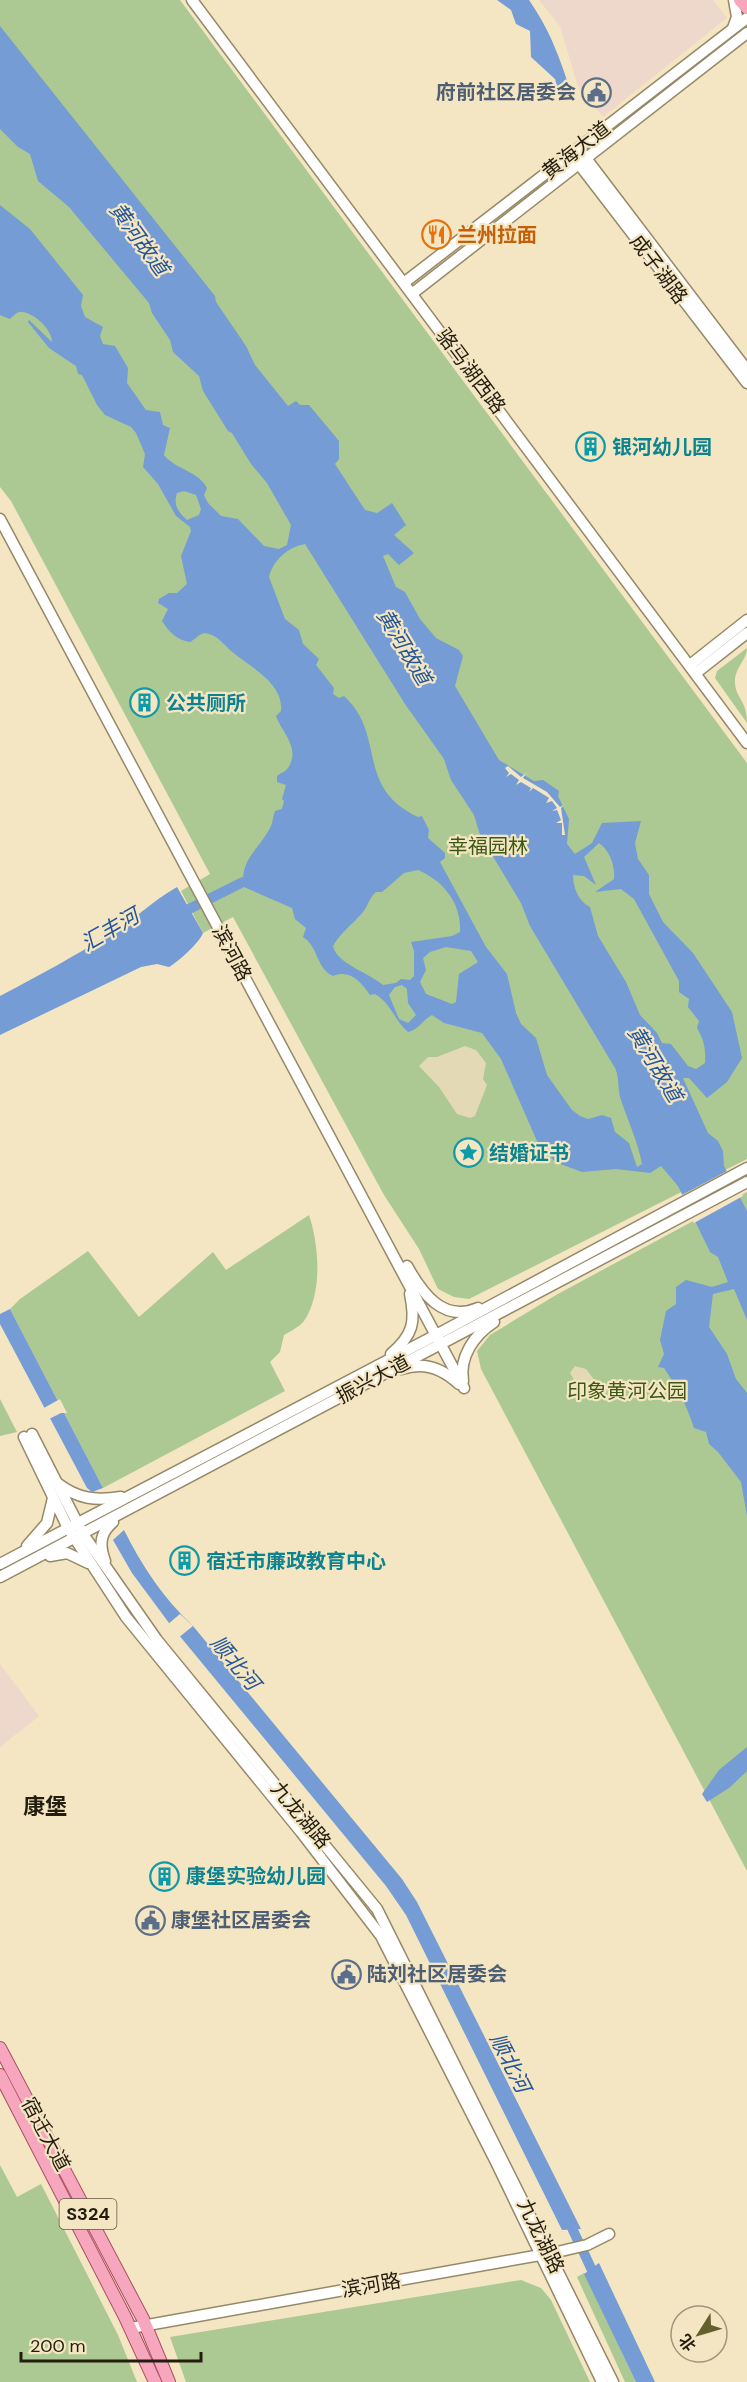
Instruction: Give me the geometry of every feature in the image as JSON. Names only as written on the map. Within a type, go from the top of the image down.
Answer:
[{"type":"main road","points":[[740,0],[747,8]]},
{"type":"main road","name":"宿迁大道","points":[[0,2048],[146,2325],[169,2382]]},
{"type":"main road","name":"宿迁大道","points":[[0,2075],[131,2328],[155,2382]]},
{"type":"street","name":"骆马湖西路","points":[[192,0],[405,282],[747,743]]},
{"type":"street","points":[[732,30],[736,20],[734,0]]},
{"type":"street","name":"黄海大道","points":[[405,282],[747,18]]},
{"type":"street","name":"黄海大道","points":[[413,293],[747,33]]},
{"type":"street","name":"成子湖路","points":[[575,151],[747,383]]},
{"type":"street","name":"成子湖路","points":[[582,161],[747,370]]},
{"type":"street","name":"滨河路","points":[[0,519],[464,1388]]},
{"type":"street","points":[[693,669],[747,620]]},
{"type":"street","points":[[693,669],[747,633]]},
{"type":"street","name":"振兴大道","points":[[438,1340],[527,1286],[747,1168]]},
{"type":"street","name":"振兴大道","points":[[0,1563],[438,1340],[542,1290],[747,1182]]},
{"type":"street","points":[[379,1229],[396,1246],[427,1298],[448,1311],[474,1310],[527,1286]]},
{"type":"street","points":[[364,1378],[404,1342],[415,1319],[410,1295],[379,1229]]},
{"type":"street","points":[[464,1388],[463,1364],[477,1336],[542,1290]]},
{"type":"street","points":[[364,1378],[410,1366],[421,1366],[442,1371],[464,1388]]},
{"type":"street","name":"振兴大道","points":[[0,1577],[128,1510],[364,1378]]},
{"type":"street","name":"九龙湖路","points":[[72,1526],[55,1482],[28,1435],[54,1498],[72,1526],[79,1536],[108,1570],[157,1640],[377,1909],[546,2254],[602,2382]]},
{"type":"street","points":[[55,1482],[69,1493],[88,1499],[130,1496]]},
{"type":"street","points":[[21,1553],[47,1523],[54,1498]]},
{"type":"street","points":[[108,1570],[102,1553],[101,1537],[108,1526],[128,1510]]},
{"type":"street","name":"九龙湖路","points":[[79,1536],[94,1568],[126,1617],[301,1832],[381,1936],[613,2382]]},
{"type":"street","points":[[30,1562],[67,1552],[83,1558],[94,1568]]},
{"type":"street","name":"滨河路","points":[[131,2328],[546,2254],[587,2245],[609,2234]]},
{"type":"shaded area","points":[[539,0],[713,0],[727,18],[603,117],[578,86],[560,26]]},
{"type":"shaded area","points":[[0,1664],[39,1716],[0,1747]]},
{"type":"green space","name":"幸福园林","points":[[0,0],[180,0],[747,763],[747,1159],[469,1299],[454,1297],[438,1289],[419,1249],[384,1195],[233,917],[203,933],[181,891],[210,874],[11,501],[0,487]]},
{"type":"green space","points":[[747,648],[736,673],[735,683],[747,715],[747,723],[715,678],[717,671]]},
{"type":"green space","name":"印象黄河公园","points":[[747,1192],[747,1871],[481,1369],[477,1351],[490,1335],[556,1295]]},
{"type":"green space","points":[[309,1215],[317,1254],[317,1283],[314,1297],[304,1321],[284,1335],[280,1352],[270,1362],[285,1391],[103,1488],[10,1309],[20,1299],[88,1251],[139,1317],[213,1252],[226,1270]]},
{"type":"green space","points":[[0,1399],[17,1432],[0,1436]]},
{"type":"green space","points":[[0,2165],[17,2197],[41,2184],[118,2335],[137,2382],[0,2382]]},
{"type":"green space","points":[[584,2273],[636,2382],[625,2382],[577,2277]]},
{"type":"green space","points":[[521,2280],[541,2288],[551,2300],[590,2382],[186,2382],[170,2337]]},
{"type":"sand","points":[[465,1046],[476,1050],[486,1063],[483,1079],[487,1085],[475,1116],[470,1118],[457,1114],[439,1087],[419,1066],[428,1057],[437,1057]]},
{"type":"sand","points":[[575,1366],[586,1369],[593,1378],[591,1385],[593,1388],[580,1391],[570,1373]]},
{"type":"water","points":[[497,0],[529,0],[552,42],[569,86],[560,96],[555,79],[531,57],[530,31],[516,24],[511,10]]},
{"type":"water","name":"黄河故道","points":[[0,26],[215,296],[216,302],[246,346],[255,365],[288,406],[296,401],[300,405],[309,405],[339,441],[339,459],[335,464],[365,510],[377,513],[392,503],[406,525],[394,535],[414,553],[399,565],[388,554],[383,556],[396,587],[405,592],[420,619],[436,638],[459,650],[463,656],[455,686],[499,760],[534,781],[543,780],[559,791],[558,796],[569,819],[567,844],[575,854],[592,843],[602,823],[641,821],[635,843],[638,859],[649,875],[649,894],[663,922],[693,953],[732,1012],[742,1058],[727,1082],[707,1098],[689,1078],[683,1078],[708,1133],[718,1141],[723,1151],[724,1166],[747,1211],[747,1320],[734,1289],[713,1294],[709,1327],[727,1354],[736,1379],[747,1393],[747,1516],[741,1482],[709,1444],[706,1432],[694,1428],[673,1382],[664,1368],[658,1367],[664,1354],[660,1340],[666,1311],[676,1304],[676,1287],[686,1280],[712,1287],[728,1282],[718,1257],[710,1252],[678,1186],[661,1166],[650,1173],[616,1169],[582,1172],[555,1162],[537,1141],[501,1059],[482,1033],[444,1023],[432,1015],[408,1032],[385,1002],[375,994],[370,995],[354,978],[345,974],[333,976],[323,968],[312,946],[303,937],[306,928],[295,919],[292,908],[244,887],[243,877],[247,861],[271,826],[275,811],[282,809],[284,801],[282,799],[286,785],[277,782],[277,776],[288,768],[292,754],[289,741],[276,716],[281,711],[281,701],[266,678],[216,638],[203,634],[190,642],[185,641],[174,635],[162,621],[168,609],[158,603],[159,599],[169,593],[177,593],[187,584],[181,556],[191,531],[190,527],[176,516],[158,484],[143,467],[145,454],[136,433],[131,427],[105,415],[97,405],[82,375],[78,374],[76,366],[49,348],[28,322],[29,320],[52,342],[46,327],[27,313],[19,312],[10,319],[0,315],[0,205],[30,229],[83,295],[81,306],[85,317],[103,327],[100,336],[103,344],[115,346],[128,368],[127,383],[146,410],[160,412],[163,425],[170,428],[164,455],[203,482],[207,488],[204,495],[208,503],[221,516],[238,519],[264,546],[279,549],[287,545],[291,525],[267,483],[251,464],[232,433],[228,431],[203,391],[199,376],[173,352],[170,340],[152,313],[149,303],[69,207],[38,181],[30,154],[18,147],[0,129]],"holes":[[[184,491],[196,495],[201,509],[199,515],[187,520],[176,505],[177,493]],[[305,544],[405,704],[444,759],[451,780],[474,815],[480,835],[521,903],[530,926],[615,1068],[621,1100],[642,1164],[637,1167],[629,1143],[615,1132],[611,1118],[602,1115],[588,1119],[580,1116],[572,1110],[547,1075],[536,1038],[521,1024],[516,1013],[507,974],[486,947],[440,862],[445,858],[445,853],[428,838],[429,830],[422,816],[418,817],[398,805],[385,791],[378,776],[365,727],[357,711],[344,696],[339,698],[333,694],[334,688],[316,665],[319,659],[303,644],[299,630],[285,619],[269,577],[274,565],[282,555]],[[599,843],[609,854],[613,864],[614,879],[595,892],[621,889],[634,899],[679,981],[679,992],[689,999],[688,1007],[699,1021],[697,1028],[705,1049],[705,1063],[696,1069],[688,1066],[671,1044],[662,1043],[657,1033],[640,1015],[626,982],[598,936],[590,907],[579,897],[574,884],[573,875],[584,876],[596,885],[584,857]],[[418,870],[435,880],[449,894],[460,922],[460,932],[452,936],[411,942],[414,951],[414,976],[410,980],[401,979],[396,983],[383,985],[346,963],[335,952],[333,946],[363,912],[374,894],[382,892],[404,873]],[[446,947],[471,951],[478,962],[459,974],[456,1002],[452,1004],[426,994],[420,982],[426,970],[423,958],[430,952]],[[402,985],[407,989],[408,1003],[416,1015],[408,1023],[399,1019],[389,995],[395,987]]]},
{"type":"water","points":[[177,887],[203,933],[178,961],[169,967],[157,964],[141,967],[0,1035],[0,996],[122,927]]},
{"type":"water","points":[[10,1309],[103,1488],[92,1492],[87,1488],[0,1324],[0,1314]]},
{"type":"water","points":[[124,1530],[146,1569],[163,1593],[193,1626],[402,1879],[417,1902],[581,2229],[562,2230],[406,1915],[386,1886],[169,1623],[132,1573],[113,1540]]},
{"type":"water","points":[[747,1747],[747,1771],[729,1788],[707,1802],[702,1794],[719,1770]]},
{"type":"water","points":[[599,2263],[655,2382],[636,2382],[584,2274]]},
{"type":"pier","points":[[508,766],[521,777],[526,773],[523,778],[547,792],[560,807],[564,805],[561,808],[565,835],[562,835],[562,823],[556,823],[561,820],[557,810],[552,811],[557,808],[552,801],[546,803],[549,798],[533,788],[529,792],[531,788],[521,782],[516,785],[519,780],[511,774],[506,777],[509,773],[505,768]]},
{"type":"pier","points":[[729,1170],[743,1196],[694,1223],[680,1196]]},
{"type":"pier","points":[[60,1399],[67,1413],[61,1413],[47,1420],[42,1409]]},
{"type":"pier","points":[[180,1614],[193,1626],[178,1638],[167,1625]]},
{"type":"waterway","name":"汇丰河","points":[[177,915],[243,882]]},
{"type":"waterway","name":"顺北河","points":[[567,2217],[578,2241]]},
{"type":"waterway","name":"顺北河","points":[[583,2251],[596,2279]]},
{"type":"place","name":"府前社区居委会","points":[[597,92]]},
{"type":"place","name":"兰州拉面","points":[[436,235]]},
{"type":"place","name":"银河幼儿园","points":[[591,447]]},
{"type":"place","name":"公共厕所","points":[[145,703]]},
{"type":"place","name":"结婚证书","points":[[468,1153]]},
{"type":"place","name":"宿迁市廉政教育中心","points":[[185,1561]]},
{"type":"place","name":"康堡实验幼儿园","points":[[165,1876]]},
{"type":"place","name":"康堡社区居委会","points":[[150,1920]]},
{"type":"place","name":"陆刘社区居委会","points":[[346,1974]]},
{"type":"district","name":"康堡","points":[[45,1806]]}]
